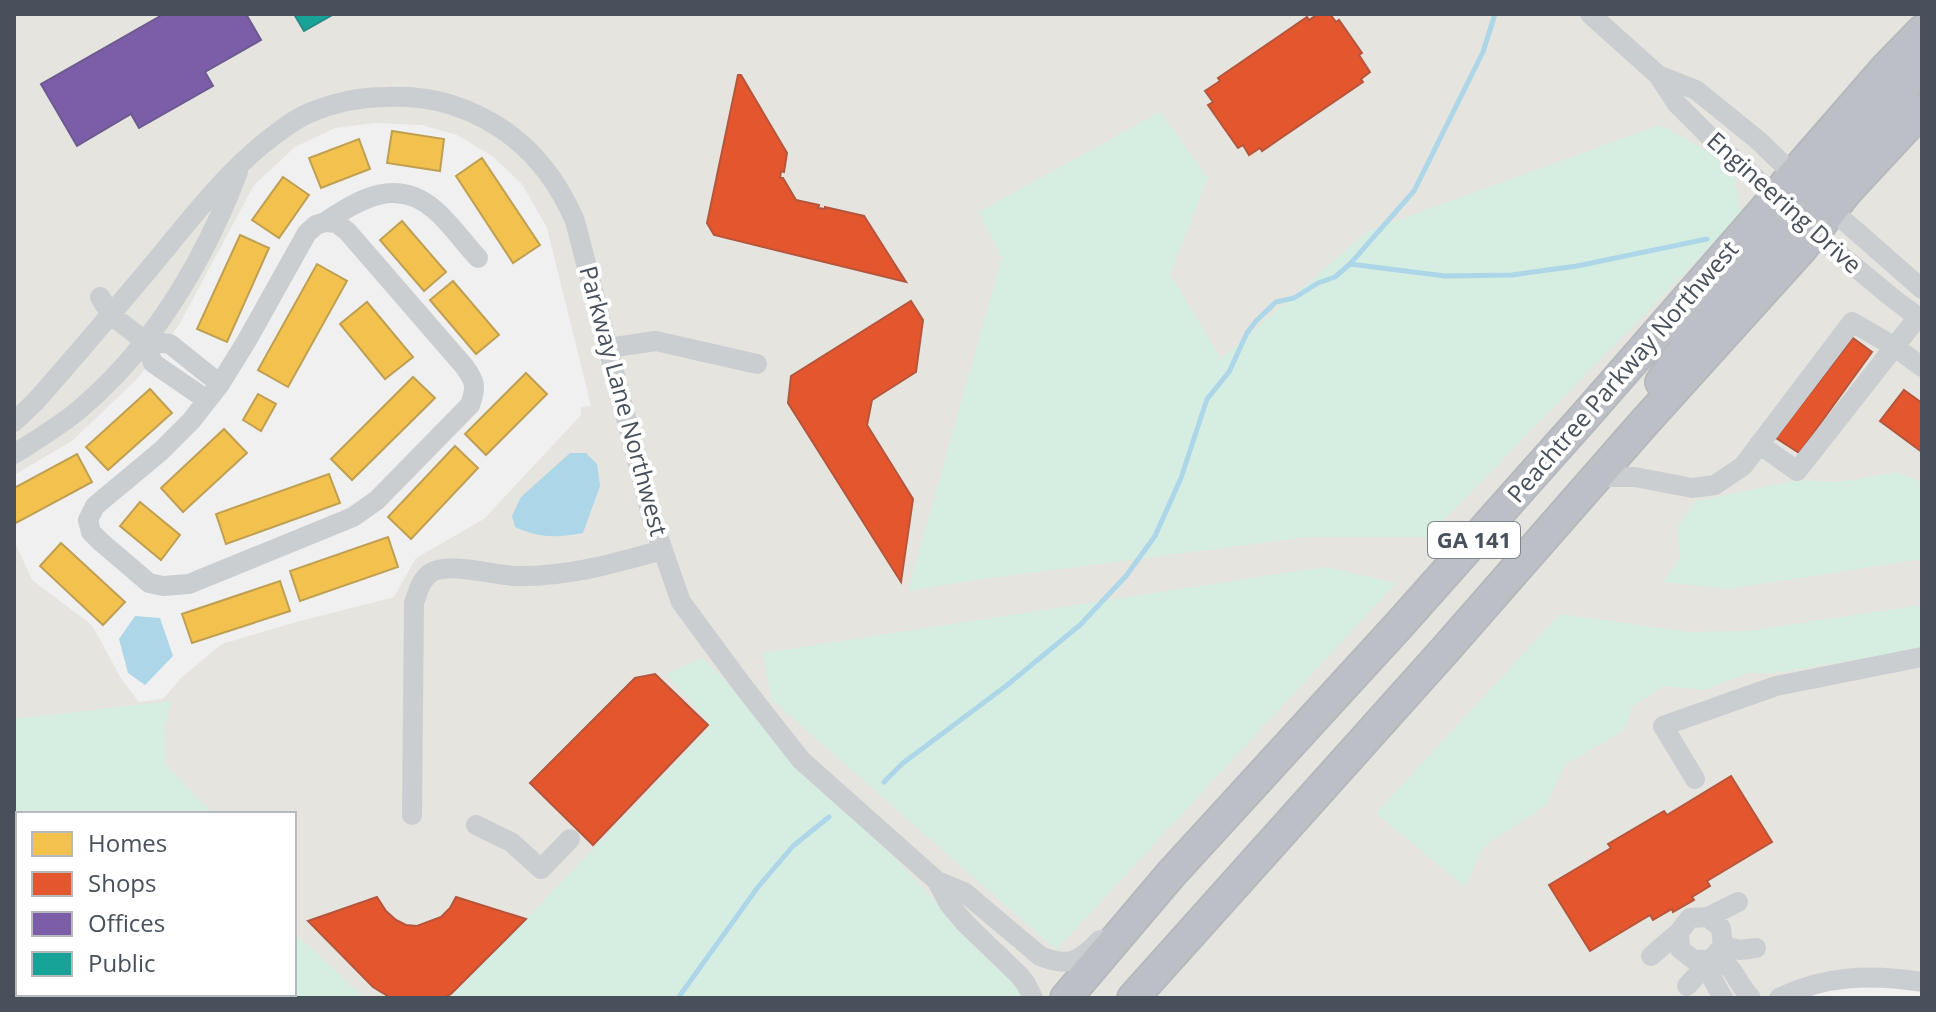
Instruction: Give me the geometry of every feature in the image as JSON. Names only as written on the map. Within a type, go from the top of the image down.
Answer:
[{"type":"highway","name":"Peachtree Parkway Northwest","points":[[1133,998],[1676,390],[1804,203],[1887,67],[1922,31]]},
{"type":"highway","points":[[1804,203],[1831,177],[1899,95],[1922,61]]},
{"type":"highway","name":"Peachtree Parkway Northwest","points":[[1066,998],[1172,873],[1522,487],[1804,203],[1922,110]]},
{"type":"street","name":"Engineering Drive","points":[[1590,14],[1658,75],[1677,104],[1721,148],[1917,276]]},
{"type":"street","name":"Engineering Drive","points":[[1658,75],[1696,90],[1759,141],[1832,248],[1920,318]]},
{"type":"street","name":"Parkway Lane Northwest","points":[[14,422],[35,402],[106,306],[242,161],[288,125],[307,113],[374,97],[421,98],[454,106],[486,119],[524,145],[541,162],[566,200],[575,221],[653,522],[681,602],[801,760],[937,881],[964,892],[1040,956],[1049,960],[1073,961],[1085,956],[1129,908],[1172,873]]},
{"type":"street","points":[[14,454],[79,409],[145,341],[175,300],[226,204],[242,161]]},
{"type":"street","points":[[325,222],[336,223],[347,231],[464,366],[473,379],[475,391],[470,405],[377,500],[353,517],[189,584],[163,586],[149,583],[91,532],[88,520],[95,506],[161,451],[214,392],[307,233],[353,203],[389,192],[400,193],[435,209],[478,258]]},
{"type":"street","points":[[106,306],[145,341],[153,363],[181,382],[214,392]]},
{"type":"street","points":[[1759,444],[1797,471],[1920,318]]},
{"type":"street","points":[[1599,477],[1635,477],[1692,488],[1715,485],[1743,466],[1852,322],[1922,367]]},
{"type":"street","points":[[145,341],[170,344],[195,363],[214,392]]},
{"type":"street","points":[[608,348],[656,341],[757,364]]},
{"type":"street","points":[[181,382],[195,363]]},
{"type":"street","points":[[412,815],[414,603],[423,580],[433,571],[445,569],[514,576],[570,573],[663,550]]},
{"type":"street","points":[[1695,779],[1663,726],[1776,686],[1922,657]]},
{"type":"street","points":[[476,825],[511,842],[541,869],[570,839]]},
{"type":"street","name":"Parkway Lane Northwest","points":[[937,881],[949,904],[1019,975],[1033,998]]},
{"type":"street","points":[[1651,956],[1690,918],[1708,917],[1738,902]]},
{"type":"street","points":[[1708,917],[1721,928],[1712,978],[1723,998]]},
{"type":"street","points":[[1679,932],[1680,949],[1694,960],[1717,952],[1756,948]]},
{"type":"street","points":[[1687,986],[1717,952]]},
{"type":"street","points":[[1717,952],[1751,998]]},
{"type":"street","points":[[1779,998],[1829,980],[1890,977],[1922,982]]},
{"type":"shaded area","points":[[14,14],[1922,14],[1922,979],[1888,974],[1779,986],[1767,998],[14,998],[14,540],[32,580],[92,625],[122,680],[139,702],[163,699],[182,677],[222,644],[394,597],[416,558],[484,519],[581,415],[581,407],[591,406],[547,228],[522,184],[492,156],[457,135],[422,125],[375,123],[335,128],[295,147],[254,185],[179,325],[137,379],[72,441],[14,475]]},
{"type":"green space","points":[[1160,112],[1208,178],[1170,274],[1221,359],[1368,231],[1660,125],[1733,165],[1741,215],[1427,537],[1308,537],[908,591],[1002,258],[979,212]]},
{"type":"green space","points":[[1896,472],[1922,482],[1922,559],[1729,589],[1663,582],[1680,557],[1677,527],[1696,501],[1799,480],[1840,482]]},
{"type":"green space","points":[[1325,567],[1396,583],[1056,950],[771,699],[763,653]]},
{"type":"green space","points":[[1922,605],[1922,649],[1776,673],[1748,673],[1705,690],[1664,686],[1633,706],[1624,730],[1565,765],[1545,806],[1483,847],[1465,887],[1376,813],[1560,614],[1688,632],[1748,631]]},
{"type":"green space","points":[[703,658],[1028,998],[450,998],[711,726],[666,674]]},
{"type":"green space","points":[[172,701],[164,726],[165,764],[211,812],[16,812],[16,838],[14,719]]},
{"type":"green space","points":[[296,935],[365,998],[110,996],[296,996]]},
{"type":"water","points":[[570,453],[586,453],[597,464],[600,486],[583,533],[548,536],[515,527],[512,516],[521,497]]},
{"type":"water","points":[[135,616],[160,618],[173,656],[145,685],[128,673],[119,639]]},
{"type":"building: Homes","points":[[392,131],[444,139],[440,171],[387,163]]},
{"type":"building: Homes","points":[[359,139],[370,169],[321,188],[309,158]]},
{"type":"building: Homes","points":[[482,158],[540,245],[513,263],[456,176]]},
{"type":"building: Homes","points":[[283,177],[309,195],[279,238],[252,220]]},
{"type":"building: Homes","points":[[402,221],[446,272],[424,291],[380,240]]},
{"type":"building: Homes","points":[[240,235],[269,248],[227,342],[197,329]]},
{"type":"building: Homes","points":[[317,264],[347,281],[288,387],[258,370]]},
{"type":"building: Homes","points":[[453,281],[499,335],[476,354],[430,300]]},
{"type":"building: Homes","points":[[367,302],[413,357],[385,379],[340,324]]},
{"type":"building: Homes","points":[[526,373],[547,394],[486,455],[465,434]]},
{"type":"building: Homes","points":[[413,377],[435,398],[352,480],[331,459]]},
{"type":"building: Homes","points":[[150,389],[172,413],[108,470],[86,447]]},
{"type":"building: Homes","points":[[258,394],[276,404],[261,431],[243,420]]},
{"type":"building: Homes","points":[[224,429],[247,453],[183,512],[161,488]]},
{"type":"building: Homes","points":[[455,446],[478,468],[411,539],[388,517]]},
{"type":"building: Homes","points":[[77,454],[92,482],[16,523],[14,488]]},
{"type":"building: Homes","points":[[329,474],[340,503],[226,544],[216,514]]},
{"type":"building: Homes","points":[[140,502],[180,535],[161,560],[120,526]]},
{"type":"building: Homes","points":[[388,537],[398,567],[300,601],[290,571]]},
{"type":"building: Homes","points":[[61,543],[125,602],[103,625],[40,566]]},
{"type":"building: Homes","points":[[280,581],[290,611],[192,643],[182,614]]},
{"type":"building: Shops","points":[[1318,14],[1330,14],[1336,22],[1339,20],[1362,53],[1359,55],[1370,72],[1361,79],[1363,82],[1262,151],[1260,148],[1249,155],[1243,145],[1238,148],[1208,105],[1213,102],[1205,91],[1220,81],[1218,78],[1307,17],[1309,20]]},
{"type":"building: Shops","points":[[738,75],[741,75],[787,153],[780,178],[783,178],[796,200],[819,205],[818,208],[864,216],[906,282],[714,235],[707,223]]},
{"type":"building: Shops","points":[[911,301],[923,320],[916,372],[872,400],[867,425],[913,499],[901,582],[788,403],[791,376]]},
{"type":"building: Shops","points":[[1853,338],[1872,352],[1799,453],[1776,438]]},
{"type":"building: Shops","points":[[1904,390],[1922,403],[1922,452],[1880,421]]},
{"type":"building: Shops","points":[[655,674],[708,725],[593,845],[530,783],[635,678]]},
{"type":"building: Shops","points":[[1731,776],[1772,842],[1707,881],[1710,886],[1692,897],[1694,900],[1653,920],[1650,915],[1590,951],[1549,885],[1611,848],[1608,844],[1664,811],[1667,815]]},
{"type":"building: Shops","points":[[377,897],[386,911],[406,925],[417,926],[441,917],[456,897],[526,919],[451,994],[443,998],[391,998],[373,987],[308,921]]},
{"type":"building: Offices","points":[[164,14],[246,14],[261,40],[205,72],[213,86],[139,128],[131,114],[77,146],[41,84]]},
{"type":"building: Public","points":[[294,14],[334,14],[304,31]]},
{"type":"waterway","points":[[884,782],[903,763],[1006,686],[1080,625],[1126,576],[1155,536],[1181,478],[1207,399],[1229,372],[1247,333],[1276,302],[1294,298],[1318,283],[1335,277],[1414,191],[1483,52],[1495,14]]},
{"type":"waterway","points":[[1350,264],[1445,276],[1512,275],[1577,266],[1707,239]]},
{"type":"waterway","points":[[678,998],[758,887],[793,846],[829,817]]}]
